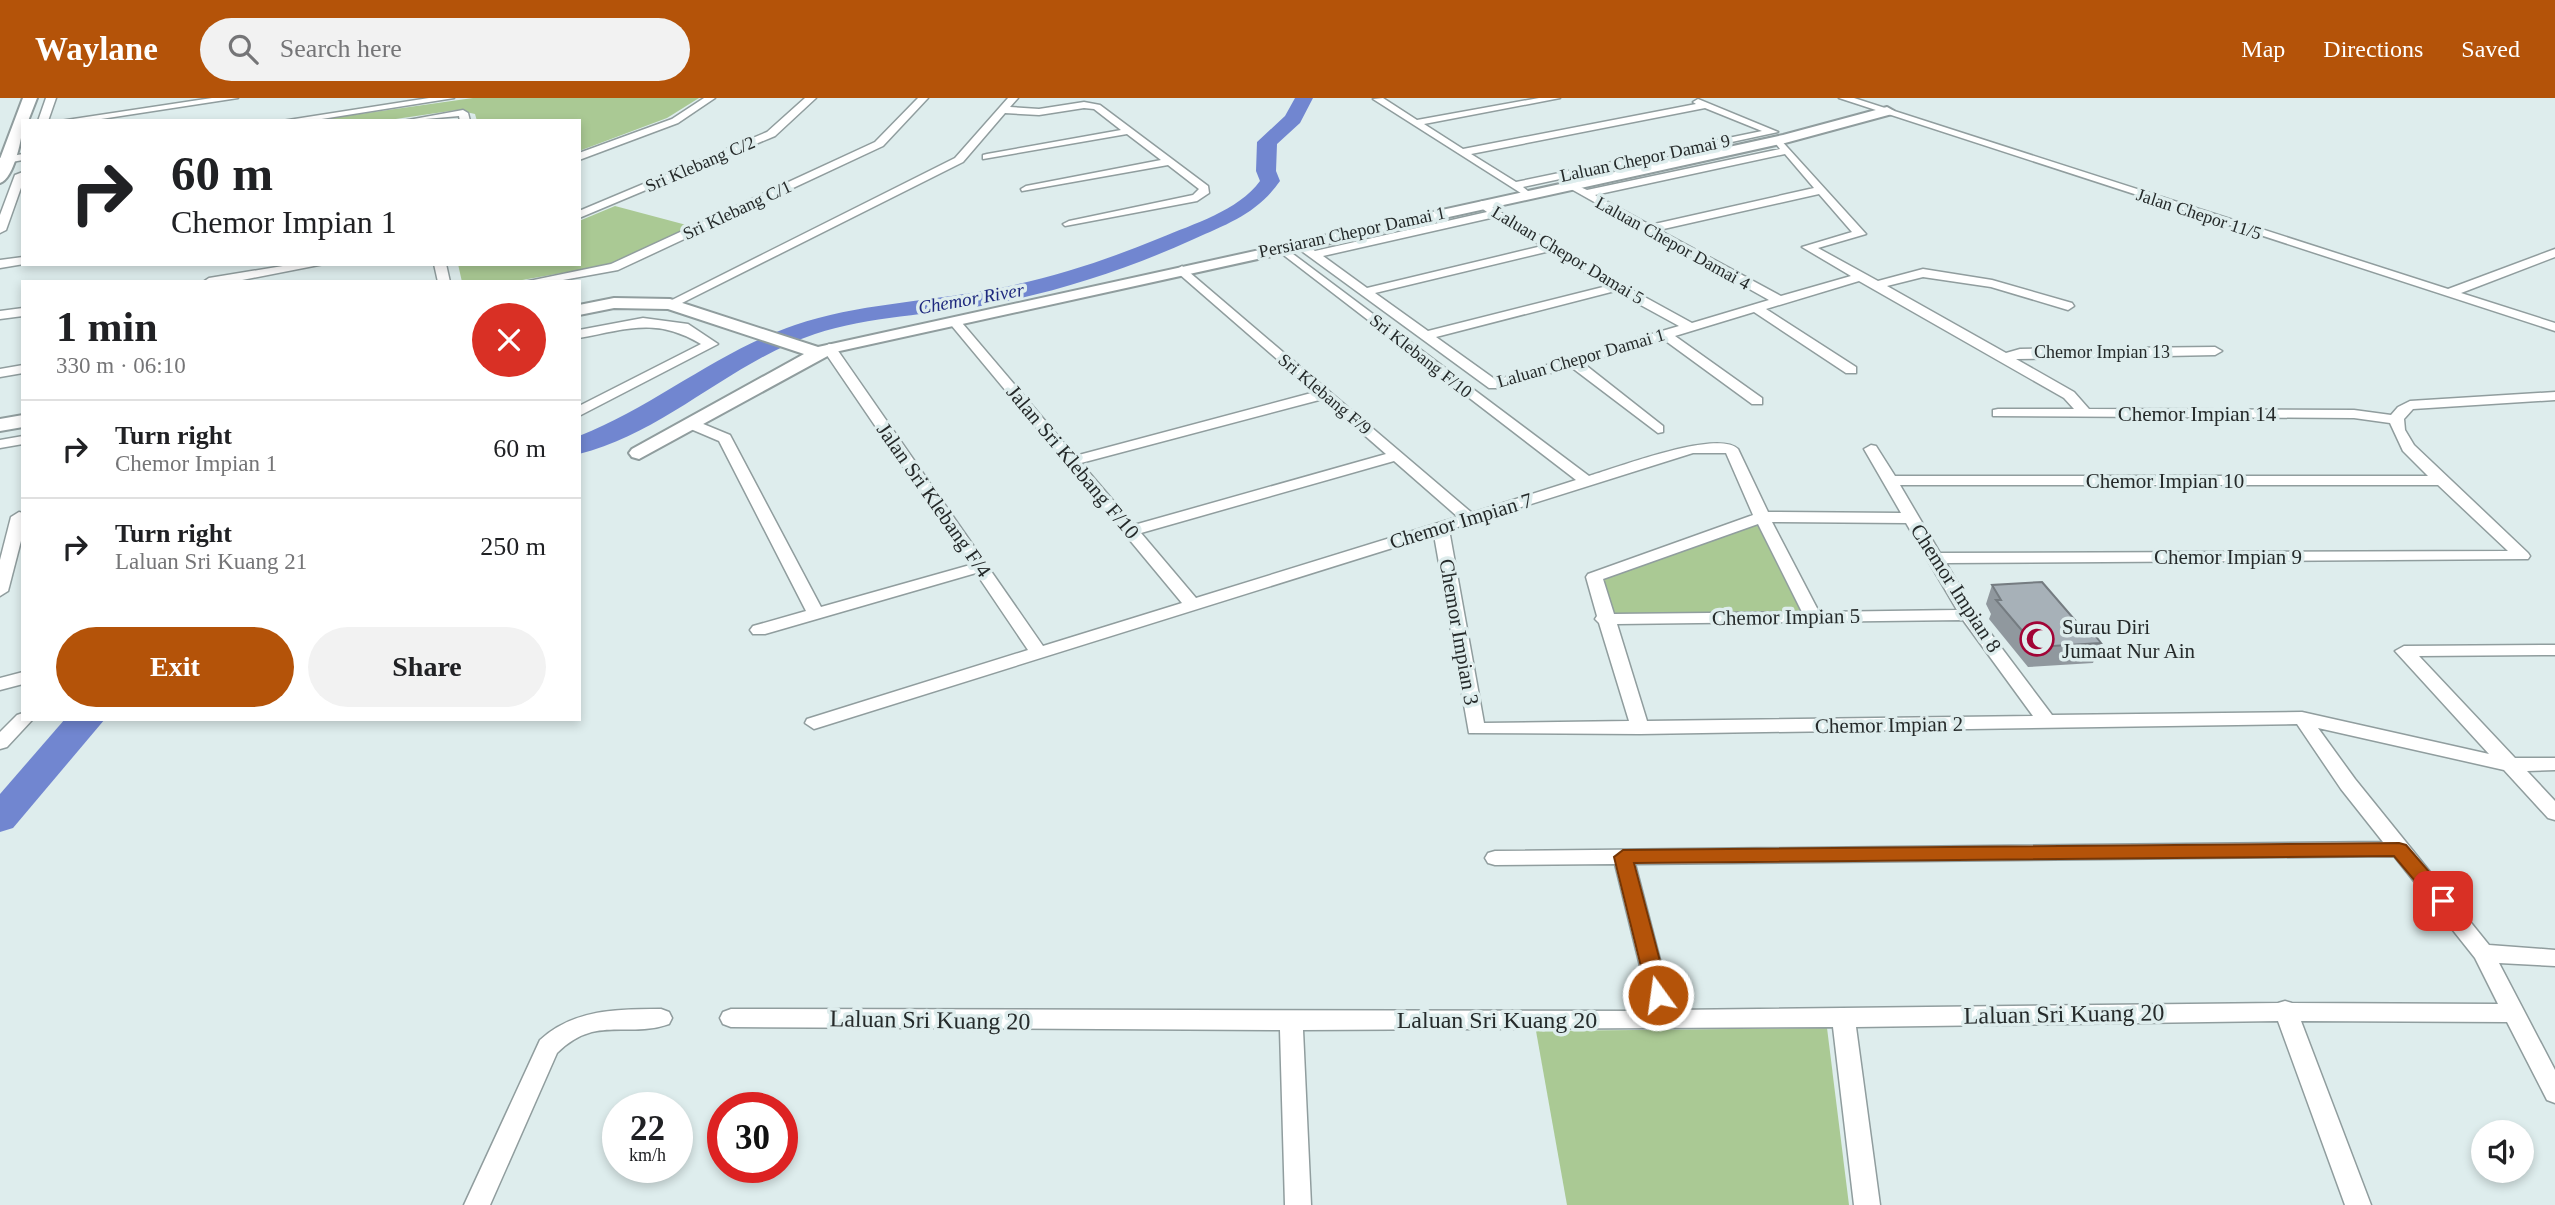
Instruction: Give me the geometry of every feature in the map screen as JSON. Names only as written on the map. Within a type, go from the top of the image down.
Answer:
[{"type":"street","points":[[21,119],[30,98]]},
{"type":"street","points":[[44,119],[51,98]]},
{"type":"street","points":[[80,119],[233,98]]},
{"type":"street","points":[[301,119],[449,98]]},
{"type":"street","points":[[581,156],[675,121],[710,98]]},
{"type":"street","name":"Sri Klebang C/2","points":[[581,214],[771,134],[811,98]]},
{"type":"street","name":"Sri Klebang C/1","points":[[541,280],[614,267],[879,144],[923,98]]},
{"type":"street","points":[[581,333],[670,304],[959,160],[1013,98]]},
{"type":"street","points":[[1380,98],[1521,189]]},
{"type":"street","points":[[1415,123],[1555,98]]},
{"type":"street","points":[[1688,98],[1780,140],[1860,234],[1808,247],[2005,358]]},
{"type":"street","name":"Jalan Chepor 11/5","points":[[1844,98],[2555,327]]},
{"type":"street","points":[[1003,110],[1040,112],[1092,105],[1204,188],[1204,193],[1197,198],[1069,224]]},
{"type":"street","points":[[1463,152],[1708,105]]},
{"type":"street","name":"Persiaran Chepor Damai 1","points":[[639,453],[824,351],[1182,270],[1298,249],[1482,204],[1521,189],[1569,185],[1780,140],[1886,111]]},
{"type":"street","points":[[436,119],[464,117]]},
{"type":"street","points":[[0,179],[4,160],[21,119]]},
{"type":"street","points":[[986,157],[1129,131]]},
{"type":"street","points":[[1584,194],[1780,140]]},
{"type":"street","name":"Laluan Chepor Damai 9","points":[[1521,189],[1780,140]]},
{"type":"street","points":[[1026,189],[1170,162]]},
{"type":"street","points":[[2,224],[21,175]]},
{"type":"street","name":"Laluan Chepor Damai 4","points":[[1569,185],[1779,300]]},
{"type":"street","points":[[1647,229],[1820,190]]},
{"type":"street","name":"Laluan Chepor Damai 5","points":[[1482,204],[1617,287],[1690,327]]},
{"type":"street","points":[[1298,249],[1498,213]]},
{"type":"street","points":[[2,224],[21,217]]},
{"type":"street","points":[[1364,292],[1552,247]]},
{"type":"street","name":"Laluan Chepor Damai 1","points":[[1298,249],[1364,292],[1489,385],[1499,385],[1860,277]]},
{"type":"street","name":"Sri Klebang F/10","points":[[1298,249],[1561,463],[1587,481]]},
{"type":"street","points":[[2448,293],[2555,253]]},
{"type":"street","points":[[0,264],[21,261]]},
{"type":"street","points":[[221,280],[306,266]]},
{"type":"street","name":"Sri Klebang F/9","points":[[1182,270],[1469,518]]},
{"type":"street","points":[[1875,286],[1923,273],[1992,284],[2068,306]]},
{"type":"street","points":[[1423,336],[1617,287]]},
{"type":"street","points":[[581,310],[614,303],[683,327],[711,344],[581,411]]},
{"type":"street","points":[[670,304],[800,346],[824,351]]},
{"type":"street","points":[[1755,307],[1851,370]]},
{"type":"street","points":[[0,315],[21,312]]},
{"type":"street","points":[[581,318],[642,313]]},
{"type":"street","name":"Jalan Sri Klebang F/10","points":[[953,320],[1193,605]]},
{"type":"street","points":[[1664,334],[1757,401]]},
{"type":"street","name":"Jalan Sri Klebang F/4","points":[[824,351],[1039,653]]},
{"type":"street","name":"Chemor Impian 13","points":[[2005,358],[2020,353],[2215,351]]},
{"type":"street","name":"Chemor Impian 13","points":[[2005,358],[2069,395],[2085,413]]},
{"type":"street","points":[[1573,362],[1658,429]]},
{"type":"street","points":[[0,373],[21,369]]},
{"type":"street","points":[[1072,461],[1324,394]]},
{"type":"street","points":[[2441,480],[2408,448],[2397,431],[2395,420],[2399,411],[2410,405],[2555,396]]},
{"type":"street","points":[[0,416],[21,412]]},
{"type":"street","name":"Chemor Impian 14","points":[[1998,413],[2354,414],[2395,420]]},
{"type":"street","points":[[0,425],[21,421]]},
{"type":"street","points":[[691,424],[725,438],[816,614]]},
{"type":"street","points":[[0,444],[21,440]]},
{"type":"street","name":"Chemor Impian 7","points":[[814,723],[1692,449],[1731,449],[1762,517]]},
{"type":"street","name":"Chemor Impian 8","points":[[1871,449],[1968,615],[2048,723]]},
{"type":"street","points":[[1131,531],[1397,455]]},
{"type":"street","name":"Chemor Impian 10","points":[[1888,481],[2441,480]]},
{"type":"street","name":"Chemor Impian 9","points":[[1934,558],[2522,556],[2441,480]]},
{"type":"street","points":[[0,521],[21,517],[0,591]]},
{"type":"street","points":[[1640,729],[1604,619],[1594,577],[1762,517],[1910,517]]},
{"type":"street","points":[[1762,517],[1813,617]]},
{"type":"street","name":"Chemor Impian 3","points":[[1442,534],[1476,729]]},
{"type":"street","points":[[759,630],[980,567]]},
{"type":"street","name":"Chemor Impian 5","points":[[1604,619],[1968,615]]},
{"type":"street","points":[[2555,650],[2404,650],[2555,813]]},
{"type":"street","points":[[0,684],[21,679]]},
{"type":"street","points":[[2302,718],[2399,849],[2483,953],[2555,1093]]},
{"type":"street","name":"Chemor Impian 2","points":[[1476,729],[1640,729],[2302,718],[2511,765],[2555,764]]},
{"type":"street","points":[[0,743],[22,721]]},
{"type":"street","points":[[1495,858],[2399,849]]},
{"type":"street","points":[[1623,857],[1664,1018]]},
{"type":"street","points":[[2483,953],[2555,958]]},
{"type":"street","points":[[2285,1010],[2358,1205]]},
{"type":"street","name":"Laluan Sri Kuang 20","points":[[731,1018],[1291,1021],[1843,1018],[2285,1010],[2515,1013]]},
{"type":"street","points":[[477,1205],[548,1047],[554,1040],[596,1019],[662,1018]]},
{"type":"street","points":[[1843,1018],[1867,1205]]},
{"type":"street","points":[[1291,1021],[1298,1205]]},
{"type":"green space","points":[[473,98],[699,98],[667,118],[581,150],[581,119],[476,119],[475,114],[457,110],[396,119],[324,119]]},
{"type":"green space","points":[[615,206],[694,227],[607,265],[522,280],[462,280],[458,266],[581,266],[581,220]]},
{"type":"green space","points":[[1762,517],[1813,617],[1604,619],[1594,577]]},
{"type":"green space","points":[[1827,1028],[1849,1205],[1567,1205],[1536,1031]]},
{"type":"building","points":[[2042,582],[2080,626],[2088,626],[2101,643],[2036,647],[1996,600],[2001,600],[1992,585]]},
{"type":"waterway","name":"Chemor River","points":[[581,445],[633,423],[729,365],[804,330],[853,317],[988,297],[1058,281],[1128,259],[1227,216],[1247,205],[1270,181],[1266,171],[1267,142],[1293,119],[1304,98]]},
{"type":"waterway","name":"Chemor River","points":[[0,819],[74,730],[85,721]]},
{"type":"place","name":"Surau Diri Jumaat Nur Ain","points":[[2037,639]]},
{"type":"route","points":[[1658,995],[1623,857],[2399,849],[2443,901]]}]
